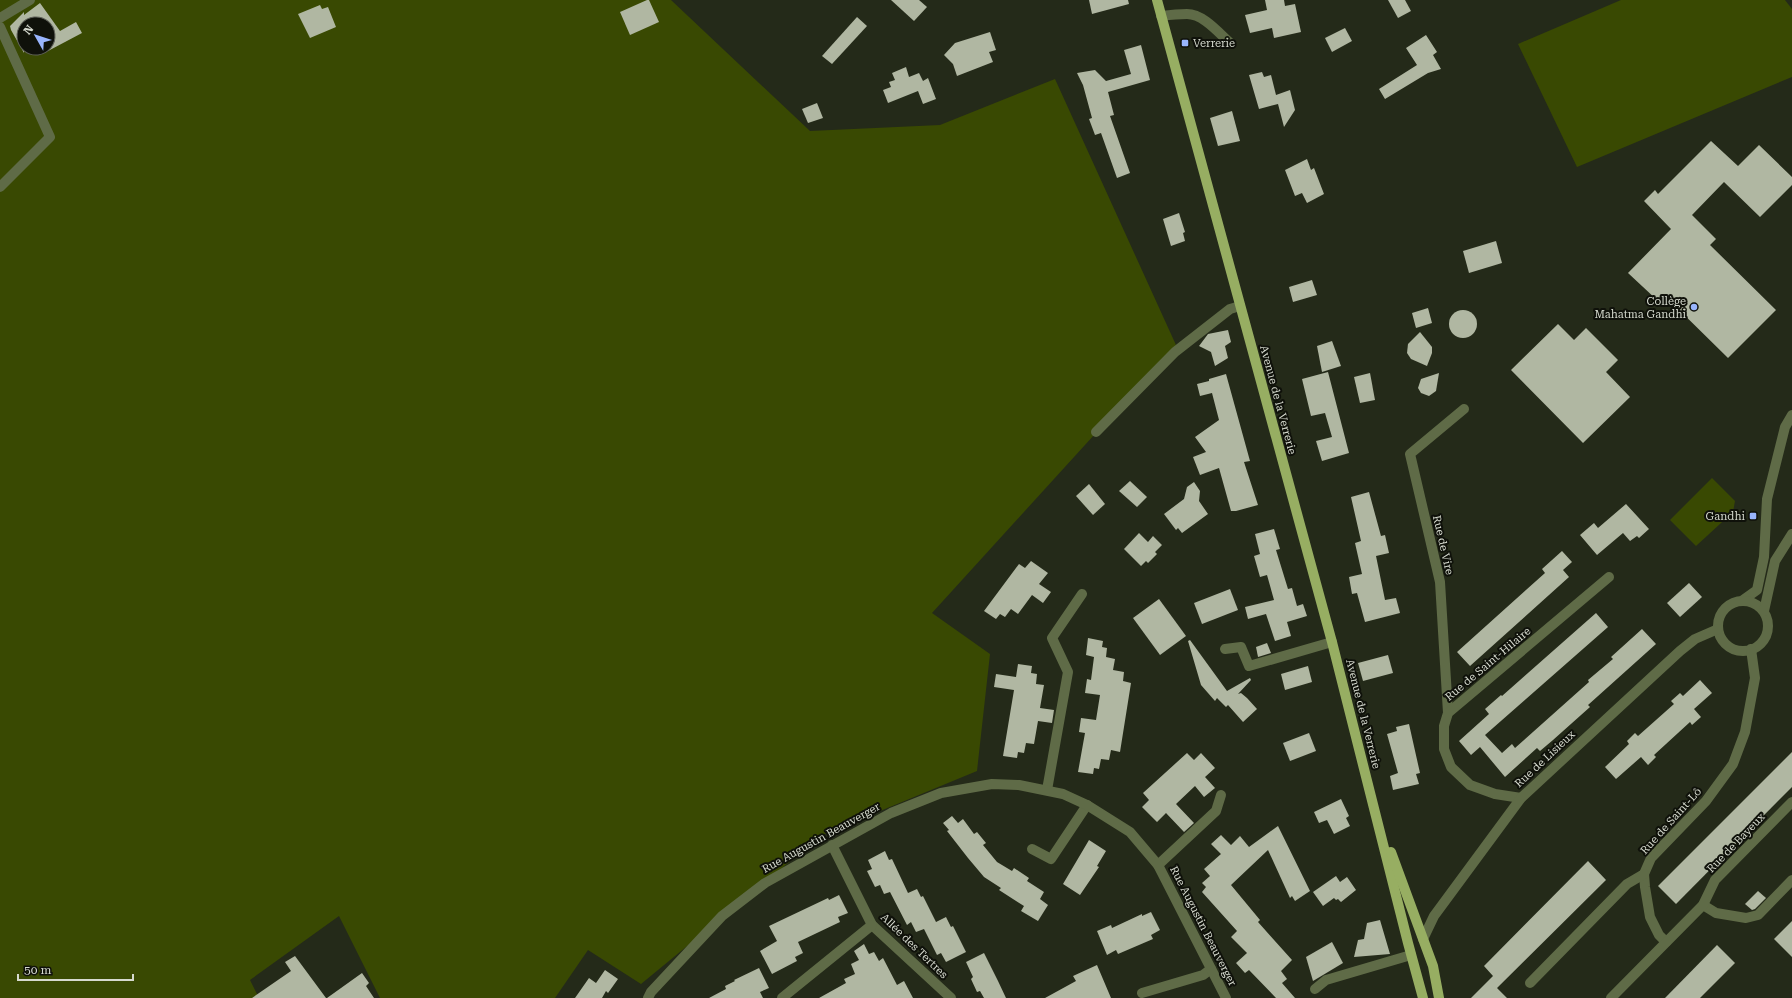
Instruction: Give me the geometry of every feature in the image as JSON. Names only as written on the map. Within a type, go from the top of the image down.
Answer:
[{"type":"main road","name":"Avenue de la Verrerie","points":[[1157,0],[1332,642],[1423,998]]},
{"type":"main road","name":"Avenue de la Verrerie","points":[[1375,808],[1433,966],[1439,998]]},
{"type":"street","points":[[0,18],[30,0]]},
{"type":"street","points":[[1161,16],[1188,14],[1195,16],[1204,21],[1229,42]]},
{"type":"street","points":[[0,27],[50,137],[0,187]]},
{"type":"street","points":[[1096,432],[1175,352],[1230,309],[1240,306]]},
{"type":"street","name":"Rue de Vire","points":[[1448,713],[1440,582],[1410,454],[1464,409]]},
{"type":"street","points":[[1792,415],[1785,427],[1766,498],[1764,558],[1757,590],[1743,600],[1733,602],[1724,609],[1719,618],[1718,629],[1721,638],[1730,647],[1743,651],[1751,649],[1763,640],[1768,626],[1764,611],[1775,561],[1792,534]]},
{"type":"street","name":"Rue de Saint-Hilaire","points":[[1521,798],[1495,794],[1470,785],[1451,767],[1444,749],[1444,726],[1448,713],[1609,577]]},
{"type":"street","points":[[1047,790],[1068,672],[1052,638],[1082,594]]},
{"type":"street","points":[[1743,600],[1758,606],[1764,611]]},
{"type":"street","name":"Rue de Lisieux","points":[[1423,939],[1434,916],[1521,798],[1680,651],[1695,639],[1718,629]]},
{"type":"street","points":[[1224,649],[1241,647],[1249,666],[1332,642]]},
{"type":"street","name":"Rue de Saint-Lô","points":[[1644,874],[1651,858],[1706,801],[1733,764],[1745,732],[1755,678],[1751,649]]},
{"type":"street","name":"Rue Augustin Beauverger","points":[[648,998],[651,992],[722,916],[765,883],[891,813],[941,793],[992,784],[1019,785],[1063,794],[1087,805],[1130,832],[1158,865],[1226,998]]},
{"type":"street","name":"Rue Augustin Beauverger","points":[[1158,865],[1216,811],[1221,795]]},
{"type":"street","name":"Rue de Bayeux","points":[[1666,942],[1703,905],[1715,880],[1792,802]]},
{"type":"street","points":[[1032,849],[1051,859],[1087,805]]},
{"type":"street","name":"Allée des Tertres","points":[[832,845],[872,925],[951,998]]},
{"type":"street","points":[[1611,998],[1666,942],[1659,935],[1650,917],[1644,887],[1644,874]]},
{"type":"street","points":[[1530,983],[1627,884],[1644,874]]},
{"type":"street","points":[[1703,905],[1716,913],[1746,918],[1758,915],[1792,880]]},
{"type":"street","points":[[782,998],[872,925]]},
{"type":"street","points":[[1315,989],[1326,980],[1411,955]]},
{"type":"street","points":[[1142,993],[1203,975],[1211,969]]},
{"type":"green space","points":[[0,0],[671,0],[810,131],[940,125],[1055,79],[1176,345],[932,613],[990,654],[977,771],[822,835],[641,984],[588,950],[555,998],[380,998],[339,916],[250,980],[259,998],[0,998]]},
{"type":"green space","points":[[1621,0],[1785,0],[1792,9],[1792,77],[1577,167],[1518,44]]},
{"type":"green space","points":[[1712,478],[1735,501],[1733,512],[1696,546],[1670,520]]},
{"type":"building","points":[[649,0],[659,22],[630,35],[620,12]]},
{"type":"building","points":[[891,0],[919,0],[927,7],[914,21]]},
{"type":"building","points":[[1089,0],[1128,0],[1129,4],[1092,14]]},
{"type":"building","points":[[1265,0],[1284,0],[1285,6],[1295,4],[1301,32],[1274,38],[1272,28],[1250,33],[1245,15],[1267,10]]},
{"type":"building","points":[[1388,0],[1405,0],[1411,11],[1398,18]]},
{"type":"building","points":[[40,3],[49,16],[20,16],[24,12],[24,15]]},
{"type":"building","points":[[320,5],[322,9],[328,7],[336,27],[310,38],[298,14]]},
{"type":"building","points":[[857,17],[867,26],[832,64],[822,56]]},
{"type":"building","points":[[16,20],[16,39],[11,30],[10,26]]},
{"type":"building","points":[[76,22],[82,33],[56,47],[56,25],[60,31]]},
{"type":"building","points":[[1345,28],[1352,41],[1332,52],[1325,38]]},
{"type":"building","points":[[990,32],[996,50],[989,52],[993,62],[957,76],[953,64],[944,55],[955,43]]},
{"type":"building","points":[[1426,35],[1437,52],[1433,55],[1441,69],[1428,73],[1385,99],[1379,89],[1417,65],[1406,48]]},
{"type":"building","points":[[1141,45],[1150,80],[1108,92],[1114,115],[1110,116],[1130,173],[1117,178],[1101,133],[1095,135],[1089,119],[1092,118],[1083,85],[1077,73],[1095,70],[1106,81],[1131,74],[1124,50]]},
{"type":"building","points":[[906,67],[909,77],[919,73],[923,81],[928,78],[936,99],[923,104],[918,91],[888,103],[883,90],[891,87],[889,82],[895,80],[892,73]]},
{"type":"building","points":[[1262,72],[1264,77],[1271,75],[1276,95],[1290,90],[1295,110],[1284,127],[1278,104],[1259,109],[1249,75]]},
{"type":"building","points":[[817,103],[823,118],[808,123],[802,109]]},
{"type":"building","points":[[1232,111],[1240,141],[1218,146],[1210,118]]},
{"type":"building","points":[[1711,141],[1738,166],[1759,145],[1792,177],[1792,185],[1760,217],[1724,182],[1692,215],[1716,239],[1710,245],[1776,310],[1728,358],[1663,294],[1657,300],[1628,273],[1671,229],[1644,201],[1655,190],[1658,194]]},
{"type":"building","points":[[1307,159],[1311,170],[1314,168],[1324,194],[1307,203],[1302,193],[1295,196],[1285,170]]},
{"type":"building","points":[[1179,213],[1185,232],[1183,233],[1185,241],[1171,246],[1163,219]]},
{"type":"building","points":[[1496,241],[1502,263],[1469,273],[1463,251]]},
{"type":"building","points":[[1312,280],[1317,295],[1293,302],[1289,287]]},
{"type":"building","points":[[1428,308],[1432,323],[1416,328],[1412,313]]},
{"type":"building","points":[[1463,310],[1473,314],[1477,324],[1473,334],[1463,338],[1453,334],[1449,324],[1453,314]]},
{"type":"building","points":[[1558,324],[1574,340],[1586,328],[1618,360],[1606,372],[1630,397],[1583,443],[1511,370]]},
{"type":"building","points":[[1228,330],[1231,342],[1225,346],[1228,358],[1215,366],[1211,352],[1199,346],[1208,334]]},
{"type":"building","points":[[1420,332],[1432,347],[1432,353],[1427,366],[1411,359],[1407,353],[1408,344]]},
{"type":"building","points":[[1332,341],[1341,366],[1322,372],[1317,346]]},
{"type":"building","points":[[1328,372],[1349,453],[1322,461],[1316,441],[1332,437],[1325,413],[1311,416],[1302,379]]},
{"type":"building","points":[[1370,373],[1375,400],[1360,403],[1354,377]]},
{"type":"building","points":[[1439,373],[1436,391],[1429,396],[1421,393],[1418,388],[1421,379]]},
{"type":"building","points":[[1226,374],[1250,461],[1244,462],[1258,505],[1236,511],[1231,511],[1219,468],[1200,475],[1193,457],[1206,452],[1195,437],[1219,420],[1212,393],[1200,396],[1197,384]]},
{"type":"building","points":[[1130,481],[1147,497],[1137,507],[1119,491]]},
{"type":"building","points":[[1194,482],[1200,491],[1199,501],[1208,514],[1182,533],[1178,528],[1176,530],[1164,514],[1184,499],[1187,487]]},
{"type":"building","points":[[1089,484],[1105,504],[1093,515],[1076,496]]},
{"type":"building","points":[[1369,492],[1381,536],[1385,535],[1389,553],[1376,556],[1385,600],[1396,598],[1400,613],[1365,622],[1357,593],[1352,594],[1349,577],[1362,574],[1355,543],[1361,541],[1351,497]]},
{"type":"building","points":[[1626,504],[1649,529],[1639,538],[1637,536],[1630,541],[1623,533],[1597,555],[1580,535],[1594,523],[1598,528]]},
{"type":"building","points":[[1274,529],[1280,549],[1276,550],[1288,589],[1292,588],[1297,606],[1303,604],[1307,616],[1287,622],[1291,636],[1275,641],[1266,614],[1248,619],[1245,607],[1274,600],[1267,575],[1260,577],[1254,556],[1260,554],[1255,534]]},
{"type":"building","points":[[1139,533],[1148,542],[1153,536],[1162,545],[1155,552],[1157,554],[1148,563],[1146,561],[1141,566],[1124,549]]},
{"type":"building","points":[[1562,551],[1572,562],[1563,570],[1569,577],[1470,666],[1457,652],[1545,573],[1542,569]]},
{"type":"building","points":[[1031,561],[1048,573],[1039,584],[1051,592],[1043,603],[1032,595],[1018,614],[1011,609],[1005,617],[1000,614],[996,619],[984,611],[1019,564],[1025,568]]},
{"type":"building","points":[[1689,583],[1702,597],[1680,617],[1667,603]]},
{"type":"building","points":[[1230,589],[1238,610],[1202,624],[1194,603]]},
{"type":"building","points":[[1159,599],[1186,636],[1160,655],[1133,618]]},
{"type":"building","points":[[1596,613],[1608,627],[1485,735],[1502,753],[1512,744],[1515,748],[1589,682],[1588,680],[1613,659],[1611,657],[1642,629],[1656,644],[1588,705],[1590,707],[1553,740],[1540,751],[1537,748],[1505,777],[1480,747],[1471,755],[1459,741],[1489,714],[1485,709],[1501,695],[1502,696]]},
{"type":"building","points":[[1088,638],[1103,641],[1102,647],[1107,648],[1106,657],[1115,659],[1113,670],[1124,672],[1123,681],[1131,683],[1120,752],[1111,750],[1109,760],[1101,759],[1099,769],[1094,768],[1093,774],[1078,772],[1085,733],[1079,732],[1081,718],[1096,720],[1100,695],[1085,693],[1087,679],[1091,680],[1094,657],[1086,655]]},
{"type":"building","points":[[1190,640],[1227,691],[1250,678],[1251,680],[1238,694],[1241,693],[1257,709],[1243,722],[1228,705],[1226,707],[1217,698],[1215,701],[1201,685],[1188,641]]},
{"type":"building","points":[[1267,643],[1271,653],[1258,657],[1256,647]]},
{"type":"building","points":[[1388,655],[1393,673],[1363,681],[1358,663]]},
{"type":"building","points":[[1018,664],[1032,666],[1031,673],[1037,674],[1036,684],[1044,685],[1040,708],[1054,710],[1052,723],[1038,721],[1034,744],[1026,743],[1024,753],[1018,752],[1017,758],[1003,756],[1014,690],[994,687],[996,674],[1016,677]]},
{"type":"building","points":[[1308,666],[1312,682],[1285,690],[1281,674]]},
{"type":"building","points":[[1700,680],[1712,693],[1694,709],[1701,717],[1692,725],[1690,722],[1654,755],[1656,757],[1648,765],[1641,757],[1616,779],[1605,767],[1629,744],[1627,741],[1635,733],[1638,736],[1674,704],[1671,701],[1680,693],[1683,696]]},
{"type":"building","points":[[1409,724],[1420,773],[1416,774],[1419,784],[1393,790],[1390,776],[1398,773],[1387,734],[1397,731],[1396,727]]},
{"type":"building","points":[[1309,733],[1316,751],[1290,761],[1283,743]]},
{"type":"building","points":[[1792,752],[1792,787],[1676,904],[1658,886]]},
{"type":"building","points":[[1187,753],[1194,760],[1201,753],[1215,768],[1205,777],[1215,788],[1204,797],[1195,786],[1176,804],[1194,823],[1184,832],[1166,813],[1157,822],[1142,807],[1149,800],[1143,793]]},
{"type":"building","points":[[1341,799],[1349,816],[1346,818],[1350,826],[1334,834],[1327,820],[1319,823],[1314,812]]},
{"type":"building","points":[[952,816],[958,823],[963,819],[974,834],[977,832],[986,843],[983,845],[997,862],[1012,871],[1014,868],[1029,878],[1027,881],[1044,892],[1040,899],[1048,905],[1038,921],[1021,911],[1024,906],[999,890],[1001,888],[984,877],[968,858],[947,831],[949,830],[943,823]]},
{"type":"building","points":[[1278,826],[1310,891],[1295,901],[1292,896],[1290,898],[1268,850],[1231,885],[1260,920],[1258,922],[1292,960],[1281,971],[1287,979],[1282,983],[1295,998],[1276,998],[1249,970],[1245,973],[1236,963],[1247,953],[1231,937],[1237,931],[1202,892],[1206,887],[1202,883],[1210,876],[1204,869],[1221,854],[1211,844],[1221,835],[1231,845],[1240,836],[1249,847]]},
{"type":"building","points":[[1089,840],[1106,851],[1097,866],[1099,867],[1080,895],[1063,884]]},
{"type":"building","points":[[885,851],[889,860],[892,859],[908,893],[917,889],[921,897],[923,896],[936,922],[946,917],[951,927],[953,926],[966,952],[946,962],[941,953],[937,955],[924,929],[916,932],[911,922],[907,925],[890,892],[884,894],[880,885],[875,887],[867,871],[872,869],[868,860]]},
{"type":"building","points":[[1588,861],[1606,880],[1497,988],[1507,998],[1471,998],[1493,976],[1484,966]]},
{"type":"building","points":[[1336,876],[1340,882],[1347,877],[1356,890],[1341,902],[1334,898],[1323,906],[1313,892]]},
{"type":"building","points":[[1758,891],[1766,898],[1752,910],[1745,904]]},
{"type":"building","points":[[839,895],[848,913],[838,917],[840,922],[798,942],[803,953],[795,957],[797,961],[772,974],[760,951],[777,941],[769,926],[828,898],[829,900]]},
{"type":"building","points":[[1151,912],[1160,930],[1151,935],[1153,939],[1118,954],[1116,950],[1107,955],[1097,931],[1111,925],[1112,928],[1142,914],[1142,916]]},
{"type":"building","points":[[1380,920],[1390,954],[1354,957],[1358,940],[1364,939],[1367,923]]},
{"type":"building","points":[[1792,921],[1792,957],[1774,939]]},
{"type":"building","points":[[1332,942],[1343,963],[1313,981],[1306,957]]},
{"type":"building","points":[[864,944],[869,954],[874,952],[879,961],[883,958],[897,985],[904,981],[913,998],[819,998],[846,983],[844,979],[855,974],[851,964],[859,960],[854,951]]},
{"type":"building","points":[[1717,945],[1735,963],[1700,998],[1665,998]]},
{"type":"building","points":[[984,953],[1006,998],[984,998],[980,991],[977,992],[971,979],[973,977],[966,962]]},
{"type":"building","points":[[295,956],[326,998],[252,998],[291,971],[285,962]]},
{"type":"building","points":[[1097,965],[1111,998],[1045,998],[1076,981],[1073,976]]},
{"type":"building","points":[[759,968],[769,988],[760,992],[763,998],[709,998],[726,989],[725,986],[735,981],[734,980]]},
{"type":"building","points":[[605,970],[618,979],[608,993],[606,991],[602,998],[575,998],[589,978],[596,983]]},
{"type":"building","points":[[362,973],[369,983],[366,986],[374,998],[327,998]]},
{"type":"place","name":"Verrerie","points":[[1185,43]]},
{"type":"place","name":"Collège Mahatma Gandhi","points":[[1694,307]]},
{"type":"place","name":"Gandhi","points":[[1753,516]]}]
